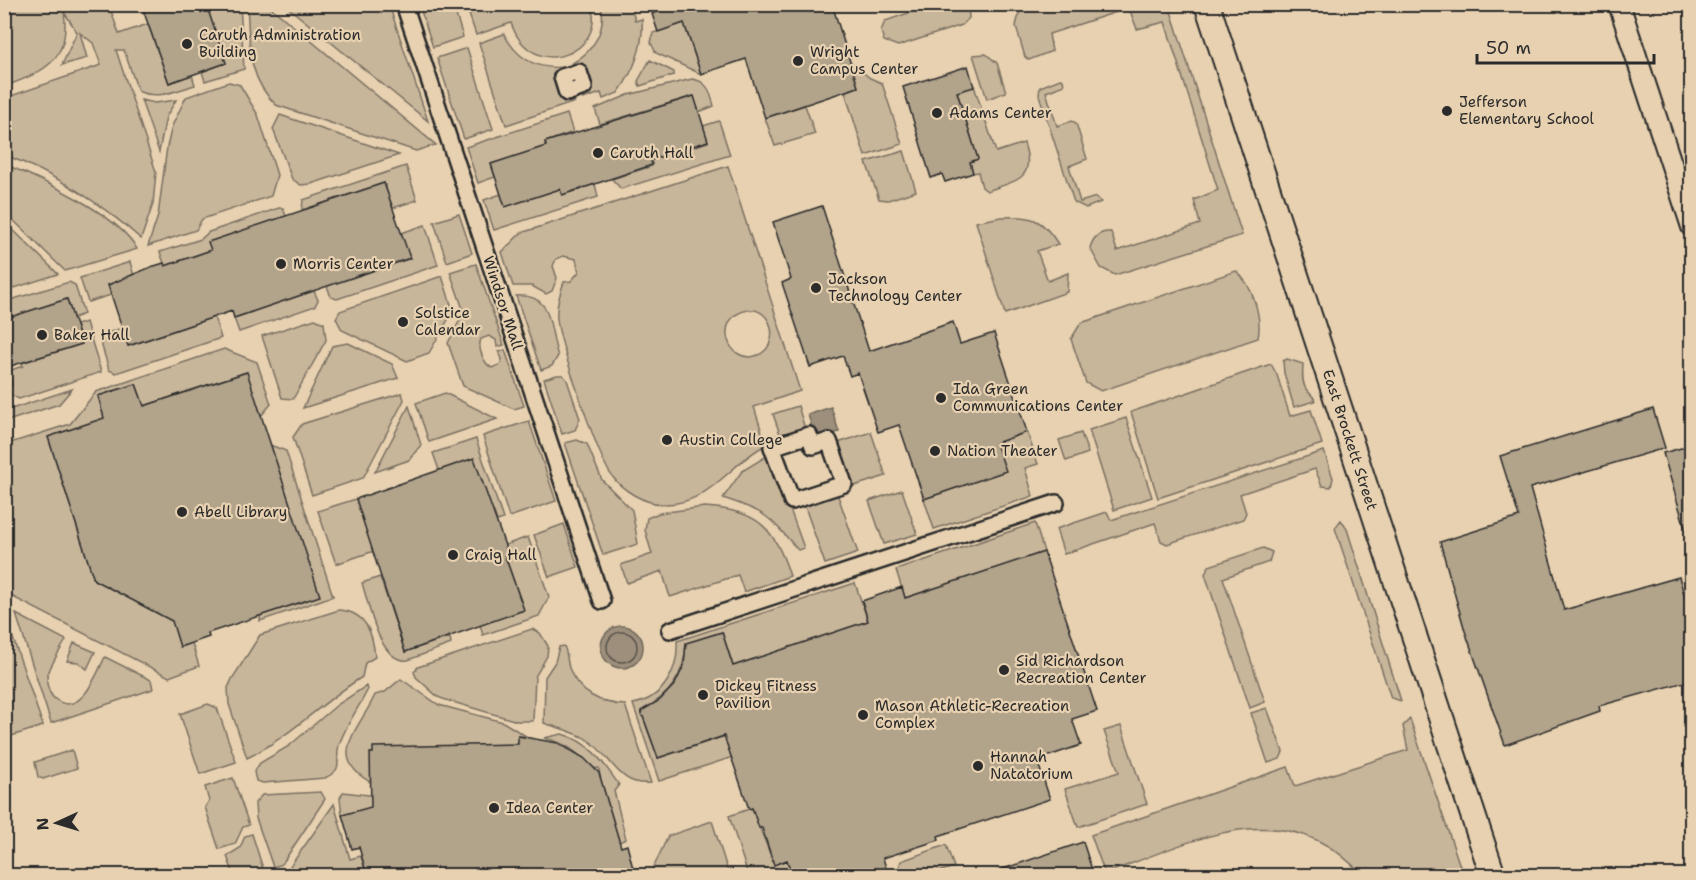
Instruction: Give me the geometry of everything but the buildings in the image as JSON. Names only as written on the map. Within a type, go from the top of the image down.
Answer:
[{"type":"street","name":"Windsor Mall","points":[[404,4],[602,601]]},
{"type":"street","name":"East Brockett Street","points":[[1207,4],[1493,876]]},
{"type":"street","points":[[1619,4],[1692,227]]},
{"type":"street","points":[[809,435],[813,446],[829,441],[844,484],[792,501],[772,447],[809,435]]},
{"type":"street","points":[[670,630],[1056,502]]},
{"type":"shaded area","points":[[5,4],[109,5],[119,34],[148,24],[169,83],[192,75],[195,85],[166,94],[145,94],[138,91],[124,50],[116,50],[156,172],[153,204],[141,239],[110,213],[77,191],[42,171],[5,155],[5,98],[101,65],[93,43],[80,33],[87,58],[62,65],[77,32],[64,12],[63,42],[52,62],[32,76],[5,86]]},
{"type":"shaded area","points":[[1032,4],[1169,5],[1242,235],[1115,275],[1101,268],[1090,248],[1097,236],[1111,232],[1117,251],[1200,224],[1194,200],[1218,190],[1165,22],[1137,29],[1129,8],[1049,34],[1052,51],[1029,60],[1025,57],[1016,26],[1020,10]]},
{"type":"shaded area","points":[[206,5],[240,5],[244,69],[205,81],[202,72],[226,63]]},
{"type":"shaded area","points":[[247,5],[268,5],[436,145],[416,151],[276,105],[266,94],[254,71]]},
{"type":"shaded area","points":[[285,5],[389,5],[428,121]]},
{"type":"shaded area","points":[[419,5],[453,5],[463,37],[433,47]]},
{"type":"shaded area","points":[[466,5],[591,5],[593,22],[588,37],[578,48],[565,55],[550,57],[535,53],[521,42],[511,23],[476,35]]},
{"type":"shaded area","points":[[601,5],[631,5],[635,21],[642,19],[640,49],[629,76],[618,93],[603,99],[601,93],[583,99],[580,90],[572,93],[575,102],[506,125],[479,43],[504,34],[515,50],[528,61],[545,67],[564,67],[567,75],[574,73],[571,64],[592,47],[600,31]]},
{"type":"shaded area","points":[[932,5],[968,5],[969,18],[962,25],[898,46],[884,41],[881,31],[885,21]]},
{"type":"shaded area","points":[[684,23],[701,74],[656,53],[651,43],[653,33]]},
{"type":"shaded area","points":[[467,48],[493,129],[464,139],[437,58]]},
{"type":"shaded area","points":[[986,54],[997,63],[1006,92],[987,99],[973,55]]},
{"type":"shaded area","points":[[650,60],[674,72],[674,75],[640,86],[638,81]]},
{"type":"shaded area","points":[[851,63],[870,78],[882,83],[902,144],[865,156],[845,92],[858,87]]},
{"type":"shaded area","points":[[692,79],[705,85],[710,92],[714,106],[699,112],[693,96],[600,124],[595,109],[628,95]]},
{"type":"shaded area","points":[[1060,79],[1063,80],[1064,85],[1046,92],[1057,126],[1072,121],[1076,123],[1087,159],[1069,166],[1080,202],[1096,197],[1101,202],[1086,208],[1074,202],[1039,95],[1040,87]]},
{"type":"shaded area","points":[[229,82],[240,85],[258,115],[277,175],[271,196],[202,219],[196,230],[148,246],[158,216],[172,126],[186,97]]},
{"type":"shaded area","points":[[974,86],[996,152],[1024,143],[1027,155],[1028,165],[1021,177],[987,191],[982,187],[978,172],[973,173],[970,162],[978,159],[957,92]]},
{"type":"shaded area","points":[[141,100],[155,103],[176,100],[166,117],[159,152]]},
{"type":"shaded area","points":[[805,105],[815,134],[775,146],[765,118]]},
{"type":"shaded area","points":[[567,114],[573,132],[545,142],[546,146],[491,164],[495,177],[478,183],[466,147]]},
{"type":"shaded area","points":[[280,115],[399,155],[311,184],[301,185],[292,179],[273,129]]},
{"type":"shaded area","points":[[719,121],[730,155],[621,189],[612,179],[652,166],[651,160],[708,142],[703,126]]},
{"type":"shaded area","points":[[904,151],[916,191],[888,200],[879,199],[866,162]]},
{"type":"shaded area","points":[[4,164],[57,188],[96,211],[113,223],[137,249],[65,271],[5,212]]},
{"type":"shaded area","points":[[406,166],[417,200],[393,208],[384,183],[302,210],[303,200]]},
{"type":"shaded area","points":[[728,166],[800,391],[754,407],[766,445],[706,491],[679,503],[662,504],[648,501],[622,487],[612,476],[598,448],[559,330],[557,313],[559,300],[564,282],[571,281],[579,272],[576,259],[563,256],[556,259],[553,266],[557,278],[552,291],[546,294],[532,286],[513,286],[502,252],[521,233]],"holes":[[[748,310],[763,314],[768,321],[772,336],[765,350],[758,355],[747,357],[732,348],[727,330],[737,314]]]},
{"type":"shaded area","points":[[595,184],[598,197],[494,230],[484,200],[501,194],[560,189],[562,195]]},
{"type":"shaded area","points":[[283,208],[286,216],[209,242],[211,250],[165,266],[160,252],[201,239],[209,232]]},
{"type":"shaded area","points":[[459,214],[472,253],[447,262],[434,222]]},
{"type":"shaded area","points":[[1001,217],[1028,218],[1041,223],[1046,228],[1058,244],[1037,251],[1048,281],[1068,273],[1067,292],[1005,314],[976,222]]},
{"type":"shaded area","points":[[5,222],[58,274],[5,291]]},
{"type":"shaded area","points":[[425,225],[438,265],[337,299],[331,297],[327,286],[409,259],[401,233]]},
{"type":"shaded area","points":[[130,262],[134,276],[108,285],[111,295],[88,302],[80,278]]},
{"type":"shaded area","points":[[476,264],[504,345],[497,347],[496,340],[489,336],[481,339],[482,355],[492,368],[501,364],[502,359],[499,352],[505,350],[524,406],[514,409],[463,386],[448,343],[464,312],[450,272]]},
{"type":"shaded area","points":[[1236,271],[1247,284],[1255,302],[1259,321],[1258,338],[1101,391],[1086,383],[1071,339],[1081,323]]},
{"type":"shaded area","points":[[442,276],[453,311],[429,353],[407,361],[342,330],[336,318],[340,311]]},
{"type":"shaded area","points":[[69,282],[75,285],[84,314],[73,318],[67,299],[8,318],[5,314],[4,302]]},
{"type":"shaded area","points":[[314,291],[318,300],[315,306],[239,332],[234,318]]},
{"type":"shaded area","points":[[516,296],[538,300],[544,306],[551,324],[558,356],[552,366],[541,370]]},
{"type":"shaded area","points":[[214,317],[221,338],[116,373],[109,370],[99,336],[122,328],[129,346]]},
{"type":"shaded area","points":[[315,319],[324,323],[326,340],[293,399],[282,398],[262,336]]},
{"type":"shaded area","points":[[86,322],[101,372],[19,399],[5,392],[4,388],[12,385],[8,371],[23,366],[22,363],[82,344],[76,325]]},
{"type":"shaded area","points":[[348,343],[392,364],[398,378],[303,408],[332,346]]},
{"type":"shaded area","points":[[224,349],[257,362],[271,404],[261,416],[246,372],[144,406],[136,384],[98,396],[105,418],[48,437],[94,580],[172,621],[192,643],[199,666],[169,677],[9,595],[4,582],[4,445],[70,424],[96,392]]},
{"type":"shaded area","points":[[1287,359],[1303,364],[1303,383],[1315,401],[1294,407],[1284,373],[1283,361]]},
{"type":"shaded area","points":[[1271,364],[1277,375],[1290,416],[1311,410],[1322,444],[1158,498],[1131,412]]},
{"type":"shaded area","points":[[563,375],[567,380],[580,419],[575,430],[562,434],[544,379]]},
{"type":"shaded area","points":[[72,389],[59,404],[5,422],[5,411]]},
{"type":"shaded area","points":[[402,393],[404,400],[363,478],[312,495],[293,437],[302,424]]},
{"type":"shaded area","points":[[445,393],[497,419],[429,442],[416,403]]},
{"type":"shaded area","points":[[409,406],[421,445],[409,460],[375,472]]},
{"type":"shaded area","points":[[798,406],[805,429],[781,437],[773,414]]},
{"type":"shaded area","points":[[1126,418],[1152,497],[1114,510],[1089,430]]},
{"type":"shaded area","points":[[529,421],[556,501],[509,517],[483,436]]},
{"type":"shaded area","points":[[871,432],[886,476],[854,486],[838,443]]},
{"type":"shaded area","points":[[1027,432],[1038,464],[1025,468],[1033,496],[934,529],[924,499],[1005,471],[996,443]]},
{"type":"shaded area","points":[[1081,433],[1088,453],[1066,461],[1059,440]]},
{"type":"shaded area","points":[[476,439],[503,519],[497,521],[494,512],[439,470],[433,453]]},
{"type":"shaded area","points":[[577,440],[587,444],[602,480],[632,510],[638,544],[603,555],[565,443]]},
{"type":"shaded area","points":[[270,445],[286,451],[333,596],[260,621]]},
{"type":"shaded area","points":[[1324,451],[1333,478],[1331,487],[1322,486],[1315,469],[1240,494],[1246,513],[1243,519],[1167,544],[1161,541],[1155,523],[1064,554],[1056,529],[1107,512],[1111,520]]},
{"type":"shaded area","points":[[770,454],[804,548],[798,550],[780,529],[758,511],[723,498],[742,471]]},
{"type":"shaded area","points":[[902,490],[917,534],[884,544],[869,501]]},
{"type":"shaded area","points":[[837,493],[858,553],[825,564],[804,504]]},
{"type":"shaded area","points":[[356,499],[374,551],[336,564],[318,511]]},
{"type":"shaded area","points":[[705,507],[739,512],[762,525],[778,545],[790,576],[744,592],[738,575],[670,597],[662,571],[627,583],[621,565],[652,554],[645,530],[647,518],[659,513]]},
{"type":"shaded area","points":[[1341,520],[1347,529],[1401,701],[1391,698],[1335,528]]},
{"type":"shaded area","points":[[1035,523],[1044,552],[905,598],[896,570]]},
{"type":"shaded area","points":[[564,524],[578,567],[549,577],[534,535]]},
{"type":"shaded area","points":[[528,537],[549,597],[539,616],[483,635],[480,625],[524,610],[505,556],[508,554],[505,545]]},
{"type":"shaded area","points":[[1263,548],[1272,552],[1269,562],[1223,578],[1265,702],[1250,708],[1205,574],[1209,566]]},
{"type":"shaded area","points":[[380,577],[405,652],[450,637],[451,644],[408,660],[398,659],[390,653],[377,631],[362,583]]},
{"type":"shaded area","points":[[855,583],[868,621],[733,666],[722,632],[686,643],[685,655],[674,684],[660,699],[641,711],[658,758],[729,735],[736,756],[659,781],[633,704],[653,696],[667,682],[675,662],[677,641]]},
{"type":"shaded area","points":[[339,610],[362,619],[370,632],[375,657],[365,663],[362,677],[292,730],[247,758],[229,704],[228,688],[232,679],[260,635]]},
{"type":"shaded area","points":[[4,612],[43,726],[5,738],[4,738]]},
{"type":"shaded area","points":[[16,614],[66,640],[47,678],[52,695],[64,704],[73,703],[87,692],[105,657],[151,680],[153,689],[51,723]]},
{"type":"shaded area","points":[[532,629],[540,633],[548,646],[547,656],[535,677],[533,721],[517,721],[438,697],[416,677],[414,672],[418,667]]},
{"type":"shaded area","points":[[74,643],[95,652],[87,669],[78,662],[67,661]]},
{"type":"shaded area","points":[[564,646],[573,677],[584,690],[591,696],[607,702],[625,705],[651,783],[631,780],[616,769],[588,740],[544,723],[545,677],[555,662],[559,647]]},
{"type":"shaded area","points":[[401,679],[439,705],[503,722],[526,736],[519,736],[518,744],[371,753],[371,780],[374,784],[359,774],[351,764],[348,753],[350,742],[375,695],[385,692]]},
{"type":"shaded area","points":[[366,686],[368,689],[339,745],[338,764],[335,771],[325,778],[263,783],[256,781],[254,772],[260,763],[289,746],[337,705]]},
{"type":"shaded area","points":[[208,704],[217,708],[236,762],[200,774],[180,714]]},
{"type":"shaded area","points":[[1267,708],[1283,752],[1280,759],[1268,763],[1251,713]]},
{"type":"shaded area","points":[[1410,719],[1463,875],[1362,875],[1333,849],[1303,834],[1271,829],[1238,830],[1205,837],[1105,874],[1091,835],[1288,767],[1295,786],[1408,750],[1403,726]]},
{"type":"shaded area","points":[[1121,726],[1147,804],[1078,827],[1065,789],[1119,772],[1104,731]]},
{"type":"shaded area","points":[[562,734],[588,748],[619,785],[614,791],[626,839],[619,842],[599,768],[590,769],[570,749],[544,738]]},
{"type":"shaded area","points":[[72,750],[77,768],[43,779],[38,777],[35,762]]},
{"type":"shaded area","points":[[233,778],[249,825],[243,827],[235,844],[219,849],[205,807],[209,801],[205,787]]},
{"type":"shaded area","points":[[321,792],[325,799],[282,864],[273,867],[256,818],[255,803],[262,795]]},
{"type":"shaded area","points":[[343,792],[377,796],[386,806],[342,815],[340,798]]},
{"type":"shaded area","points":[[334,804],[350,859],[361,856],[367,875],[284,875]]},
{"type":"shaded area","points":[[752,808],[774,864],[787,860],[792,875],[748,875],[729,816]]},
{"type":"shaded area","points":[[712,821],[729,875],[650,875],[668,836]]},
{"type":"shaded area","points":[[252,834],[265,875],[234,875],[227,856],[240,848],[245,836]]},
{"type":"shaded area","points":[[946,845],[954,867],[929,875],[900,875],[898,870],[901,861]]},
{"type":"water","points":[[831,407],[839,432],[816,439],[808,415]]},
{"type":"water","points":[[622,626],[637,632],[643,647],[637,662],[622,668],[607,662],[601,647],[607,632]]},
{"type":"place","name":"Caruth Administration Building","points":[[187,44]]},
{"type":"place","name":"Wright Campus Center","points":[[798,61]]},
{"type":"place","name":"Jefferson Elementary School","points":[[1447,111]]},
{"type":"place","name":"Adams Center","points":[[937,113]]},
{"type":"place","name":"Caruth Hall","points":[[598,153]]},
{"type":"place","name":"Morris Center","points":[[281,264]]},
{"type":"place","name":"Jackson Technology Center","points":[[816,288]]},
{"type":"place","name":"Solstice Calendar","points":[[403,322]]},
{"type":"place","name":"Baker Hall","points":[[42,335]]},
{"type":"place","name":"Ida Green Communications Center","points":[[941,398]]},
{"type":"place","name":"Austin College","points":[[667,440]]},
{"type":"place","name":"Nation Theater","points":[[935,451]]},
{"type":"place","name":"Abell Library","points":[[182,512]]},
{"type":"place","name":"Craig Hall","points":[[453,555]]},
{"type":"place","name":"Sid Richardson Recreation Center","points":[[1004,670]]},
{"type":"place","name":"Dickey Fitness Pavilion","points":[[703,695]]},
{"type":"place","name":"Mason Athletic-Recreation Complex","points":[[863,715]]},
{"type":"place","name":"Hannah Natatorium","points":[[978,766]]},
{"type":"place","name":"Idea Center","points":[[494,808]]}]
